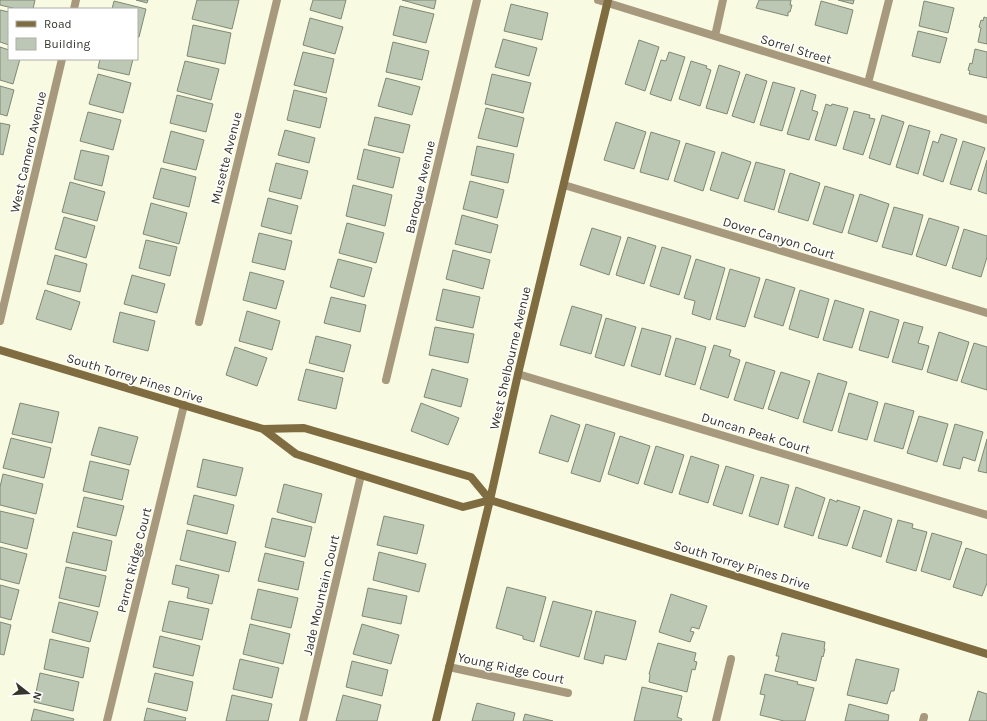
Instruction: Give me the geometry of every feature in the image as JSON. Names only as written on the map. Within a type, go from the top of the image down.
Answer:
[{"type":"street","name":"Musette Avenue","points":[[199,322],[277,0]]},
{"type":"street","name":"Baroque Avenue","points":[[386,380],[477,0]]},
{"type":"street","name":"Sorrel Street","points":[[598,0],[608,1],[715,36],[987,120]]},
{"type":"street","points":[[715,36],[724,0]]},
{"type":"street","points":[[868,83],[889,0]]},
{"type":"street","name":"West Shelbourne Avenue","points":[[436,721],[608,1]]},
{"type":"street","name":"West Camero Avenue","points":[[0,321],[62,60]]},
{"type":"street","name":"Dover Canyon Court","points":[[564,185],[987,313]]},
{"type":"street","name":"South Torrey Pines Drive","points":[[0,350],[263,429],[304,428],[471,477],[490,500]]},
{"type":"street","name":"Duncan Peak Court","points":[[518,374],[987,515]]},
{"type":"street","name":"Parrot Ridge Court","points":[[107,721],[184,405]]},
{"type":"street","name":"South Torrey Pines Drive","points":[[263,429],[296,454],[463,507],[490,500],[987,654]]},
{"type":"street","name":"Jade Mountain Court","points":[[303,721],[361,475]]},
{"type":"street","points":[[716,721],[730,659]]},
{"type":"street","name":"Young Ridge Court","points":[[449,667],[568,693]]},
{"type":"building","points":[[0,0],[35,0],[33,8],[13,8],[0,5]]},
{"type":"building","points":[[136,0],[148,0],[147,3]]},
{"type":"building","points":[[197,0],[239,0],[232,29],[192,19]]},
{"type":"building","points":[[313,0],[346,0],[341,19],[310,10]]},
{"type":"building","points":[[402,0],[436,0],[434,9]]},
{"type":"building","points":[[759,0],[791,0],[790,5],[792,5],[790,12],[788,12],[788,16],[756,8]]},
{"type":"building","points":[[838,0],[854,0],[853,4]]},
{"type":"building","points":[[114,1],[146,9],[139,37],[138,8],[112,8]]},
{"type":"building","points":[[821,1],[853,10],[847,34],[815,25]]},
{"type":"building","points":[[924,1],[954,8],[948,33],[919,26]]},
{"type":"building","points":[[511,4],[548,13],[542,40],[504,31]]},
{"type":"building","points":[[400,6],[434,14],[426,43],[393,35]]},
{"type":"building","points":[[0,10],[8,12],[8,45],[0,42]]},
{"type":"building","points":[[984,17],[987,18],[987,44],[978,42],[981,28],[979,27],[981,20],[983,21]]},
{"type":"building","points":[[310,18],[343,27],[335,54],[303,45]]},
{"type":"building","points":[[193,25],[231,33],[225,64],[187,56]]},
{"type":"building","points":[[918,31],[947,38],[940,63],[912,56]]},
{"type":"building","points":[[503,39],[537,48],[529,76],[495,67]]},
{"type":"building","points":[[639,40],[659,47],[645,91],[625,84]]},
{"type":"building","points":[[393,42],[429,51],[422,80],[386,72]]},
{"type":"building","points":[[0,47],[8,50],[8,60],[20,60],[13,84],[0,80]]},
{"type":"building","points":[[975,49],[987,52],[987,78],[969,74],[970,71],[968,70],[970,63],[972,64]]},
{"type":"building","points":[[303,52],[334,59],[326,93],[294,85]]},
{"type":"building","points":[[669,52],[685,57],[671,101],[650,94],[661,60],[666,61]]},
{"type":"building","points":[[100,60],[133,60],[129,75],[98,68]]},
{"type":"building","points":[[185,61],[219,69],[211,100],[177,91]]},
{"type":"building","points":[[691,61],[707,66],[706,68],[711,70],[700,106],[679,99]]},
{"type":"building","points":[[719,65],[740,72],[727,114],[706,108]]},
{"type":"building","points":[[98,74],[131,83],[123,113],[89,104]]},
{"type":"building","points":[[492,74],[531,83],[523,113],[485,104]]},
{"type":"building","points":[[746,74],[767,81],[754,123],[732,116]]},
{"type":"building","points":[[386,78],[420,87],[412,115],[378,106]]},
{"type":"building","points":[[773,82],[795,88],[782,131],[760,125]]},
{"type":"building","points":[[0,86],[14,90],[7,116],[0,114]]},
{"type":"building","points":[[294,90],[327,98],[320,128],[287,120]]},
{"type":"building","points":[[801,90],[816,95],[812,110],[818,112],[809,140],[787,134]]},
{"type":"building","points":[[177,95],[213,104],[206,132],[170,123]]},
{"type":"building","points":[[826,104],[848,108],[836,146],[815,140]]},
{"type":"building","points":[[486,108],[524,118],[517,147],[478,138]]},
{"type":"building","points":[[854,111],[870,115],[869,118],[875,119],[863,155],[843,149]]},
{"type":"building","points":[[88,112],[121,120],[113,150],[80,141]]},
{"type":"building","points":[[882,115],[904,122],[890,165],[869,158]]},
{"type":"building","points":[[375,117],[410,125],[403,153],[368,145]]},
{"type":"building","points":[[616,122],[646,132],[634,169],[604,160]]},
{"type":"building","points":[[0,123],[10,125],[3,155],[0,154]]},
{"type":"building","points":[[909,125],[930,131],[918,174],[896,167]]},
{"type":"building","points":[[285,130],[315,138],[309,163],[278,155]]},
{"type":"building","points":[[171,131],[204,140],[196,170],[163,162]]},
{"type":"building","points":[[651,132],[680,141],[668,180],[640,172]]},
{"type":"building","points":[[941,134],[957,139],[943,182],[923,175],[933,141],[938,143]]},
{"type":"building","points":[[963,141],[985,148],[971,190],[950,184]]},
{"type":"building","points":[[686,143],[715,152],[703,191],[674,181]]},
{"type":"building","points":[[477,146],[514,154],[508,183],[471,175]]},
{"type":"building","points":[[364,149],[400,158],[393,188],[357,179]]},
{"type":"building","points":[[81,150],[109,156],[102,186],[74,179]]},
{"type":"building","points":[[722,152],[751,162],[738,199],[710,190]]},
{"type":"building","points":[[987,160],[987,194],[978,191]]},
{"type":"building","points":[[756,162],[785,170],[774,210],[744,201]]},
{"type":"building","points":[[276,163],[308,171],[301,199],[269,191]]},
{"type":"building","points":[[161,168],[196,177],[189,207],[153,198]]},
{"type":"building","points":[[790,173],[820,183],[808,221],[778,212]]},
{"type":"building","points":[[470,181],[504,190],[497,218],[463,209]]},
{"type":"building","points":[[70,182],[105,192],[97,221],[62,212]]},
{"type":"building","points":[[353,185],[392,195],[385,226],[346,216]]},
{"type":"building","points":[[825,186],[854,195],[842,233],[813,224]]},
{"type":"building","points":[[860,194],[889,204],[877,242],[848,233]]},
{"type":"building","points":[[268,198],[298,206],[291,234],[261,226]]},
{"type":"building","points":[[151,203],[187,213],[179,244],[143,234]]},
{"type":"building","points":[[894,207],[923,215],[912,255],[882,247]]},
{"type":"building","points":[[462,215],[498,225],[491,253],[455,244]]},
{"type":"building","points":[[64,217],[95,226],[86,258],[55,249]]},
{"type":"building","points":[[929,218],[959,227],[946,266],[916,256]]},
{"type":"building","points":[[347,223],[384,233],[376,263],[339,253]]},
{"type":"building","points":[[592,228],[621,237],[609,275],[580,265]]},
{"type":"building","points":[[964,229],[987,236],[987,257],[981,277],[952,268]]},
{"type":"building","points":[[259,233],[292,241],[285,270],[252,262]]},
{"type":"building","points":[[628,237],[656,246],[644,284],[616,275]]},
{"type":"building","points":[[146,240],[177,247],[170,276],[139,268]]},
{"type":"building","points":[[662,247],[691,256],[679,295],[650,286]]},
{"type":"building","points":[[453,250],[490,260],[483,289],[446,279]]},
{"type":"building","points":[[55,255],[87,264],[80,292],[47,284]]},
{"type":"building","points":[[338,259],[372,268],[364,297],[330,287]]},
{"type":"building","points":[[696,259],[725,268],[710,320],[692,314],[695,301],[684,298]]},
{"type":"building","points":[[730,269],[760,278],[745,327],[716,319]]},
{"type":"building","points":[[250,272],[284,281],[276,309],[243,300]]},
{"type":"building","points":[[132,275],[165,284],[157,313],[124,304]]},
{"type":"building","points":[[766,279],[795,288],[783,326],[754,317]]},
{"type":"building","points":[[443,289],[480,297],[473,328],[436,320]]},
{"type":"building","points":[[45,290],[80,302],[71,330],[36,319]]},
{"type":"building","points":[[800,290],[829,299],[818,338],[789,329]]},
{"type":"building","points":[[331,297],[366,305],[360,332],[324,323]]},
{"type":"building","points":[[835,300],[864,309],[852,348],[823,340]]},
{"type":"building","points":[[572,306],[602,315],[591,354],[560,345]]},
{"type":"building","points":[[247,311],[280,321],[272,350],[239,341]]},
{"type":"building","points":[[870,311],[899,320],[888,358],[859,350]]},
{"type":"building","points":[[120,312],[155,321],[148,351],[113,342]]},
{"type":"building","points":[[606,318],[636,327],[624,366],[595,357]]},
{"type":"building","points":[[904,322],[923,327],[918,343],[929,346],[922,370],[892,362]]},
{"type":"building","points":[[435,327],[474,334],[468,363],[429,355]]},
{"type":"building","points":[[642,328],[671,336],[660,375],[631,366]]},
{"type":"building","points":[[939,332],[969,342],[957,381],[927,372]]},
{"type":"building","points":[[316,336],[351,345],[344,372],[309,363]]},
{"type":"building","points":[[676,338],[706,347],[695,385],[665,376]]},
{"type":"building","points":[[974,343],[987,347],[987,390],[961,382]]},
{"type":"building","points":[[714,345],[731,350],[729,356],[740,360],[728,398],[700,389]]},
{"type":"building","points":[[235,347],[267,358],[257,386],[226,375]]},
{"type":"building","points":[[746,362],[775,371],[763,409],[734,400]]},
{"type":"building","points":[[306,369],[343,378],[336,409],[298,400]]},
{"type":"building","points":[[432,369],[468,379],[461,407],[424,397]]},
{"type":"building","points":[[781,372],[810,381],[798,419],[768,409]]},
{"type":"building","points":[[818,373],[847,382],[832,431],[803,422]]},
{"type":"building","points":[[849,393],[878,402],[867,440],[838,432]]},
{"type":"building","points":[[20,403],[59,412],[52,443],[12,434]]},
{"type":"building","points":[[421,403],[459,418],[448,445],[411,431]]},
{"type":"building","points":[[885,403],[914,411],[903,449],[874,441]]},
{"type":"building","points":[[551,415],[580,425],[568,462],[539,453]]},
{"type":"building","points":[[919,416],[948,424],[937,462],[907,453]]},
{"type":"building","points":[[586,424],[615,433],[600,482],[571,473]]},
{"type":"building","points":[[955,424],[983,432],[975,461],[963,457],[960,469],[943,465]]},
{"type":"building","points":[[99,427],[138,437],[130,465],[91,455]]},
{"type":"building","points":[[620,436],[650,446],[638,484],[608,474]]},
{"type":"building","points":[[11,438],[51,448],[44,478],[3,468]]},
{"type":"building","points":[[987,439],[987,473],[978,471]]},
{"type":"building","points":[[656,446],[684,455],[672,493],[644,484]]},
{"type":"building","points":[[691,456],[719,465],[708,503],[679,494]]},
{"type":"building","points":[[203,459],[243,468],[236,496],[197,487]]},
{"type":"building","points":[[90,461],[129,470],[122,500],[83,491]]},
{"type":"building","points":[[726,466],[754,475],[742,514],[713,505]]},
{"type":"building","points":[[3,474],[43,484],[36,514],[0,505],[0,487]]},
{"type":"building","points":[[761,477],[789,485],[778,525],[749,516]]},
{"type":"building","points":[[284,484],[322,494],[315,523],[277,512]]},
{"type":"building","points":[[796,487],[825,498],[813,536],[784,527]]},
{"type":"building","points":[[194,495],[234,505],[227,534],[187,524]]},
{"type":"building","points":[[84,497],[124,506],[116,536],[77,527]]},
{"type":"building","points":[[830,499],[860,507],[847,546],[818,538]]},
{"type":"building","points":[[864,510],[892,519],[881,557],[852,548]]},
{"type":"building","points":[[0,511],[34,519],[27,549],[0,542]]},
{"type":"building","points":[[384,516],[424,525],[417,554],[377,545]]},
{"type":"building","points":[[272,518],[312,527],[305,557],[265,547]]},
{"type":"building","points":[[898,520],[913,524],[912,528],[927,532],[916,571],[886,562]]},
{"type":"building","points":[[187,530],[236,542],[229,572],[180,560]]},
{"type":"building","points":[[73,532],[112,541],[106,571],[66,562]]},
{"type":"building","points":[[932,533],[962,542],[950,580],[921,571]]},
{"type":"building","points":[[0,547],[27,554],[19,584],[0,579]]},
{"type":"building","points":[[966,548],[987,555],[987,583],[982,596],[953,587]]},
{"type":"building","points":[[379,552],[426,564],[419,592],[373,580]]},
{"type":"building","points":[[265,553],[304,562],[298,590],[258,581]]},
{"type":"building","points":[[176,565],[219,575],[212,604],[187,598],[189,588],[172,584]]},
{"type":"building","points":[[66,567],[106,576],[99,607],[59,598]]},
{"type":"building","points":[[0,585],[19,590],[11,620],[0,617]]},
{"type":"building","points":[[507,587],[546,597],[534,642],[523,639],[523,636],[496,628]]},
{"type":"building","points":[[368,588],[407,596],[401,624],[362,616]]},
{"type":"building","points":[[258,589],[298,598],[291,628],[251,619]]},
{"type":"building","points":[[671,594],[707,606],[699,629],[692,627],[690,631],[694,632],[690,642],[659,632]]},
{"type":"building","points":[[169,601],[209,609],[202,640],[162,631]]},
{"type":"building","points":[[553,601],[592,611],[579,657],[540,646]]},
{"type":"building","points":[[59,602],[98,612],[90,642],[52,632]]},
{"type":"building","points":[[596,611],[636,621],[626,660],[605,655],[603,664],[584,659]]},
{"type":"building","points":[[0,622],[11,625],[4,655],[0,654]]},
{"type":"building","points":[[250,624],[290,634],[283,664],[243,654]]},
{"type":"building","points":[[362,624],[399,635],[391,664],[353,654]]},
{"type":"building","points":[[782,633],[825,642],[825,649],[816,681],[775,671],[779,656],[776,656]]},
{"type":"building","points":[[160,636],[200,646],[193,676],[153,667]]},
{"type":"building","points":[[50,639],[89,648],[83,678],[44,669]]},
{"type":"building","points":[[658,643],[696,653],[694,661],[697,662],[695,670],[692,669],[687,692],[649,682],[649,674]]},
{"type":"building","points":[[240,659],[279,668],[272,698],[233,689]]},
{"type":"building","points":[[856,659],[899,669],[894,691],[891,691],[887,704],[847,695]]},
{"type":"building","points":[[352,661],[388,670],[382,696],[346,687]]},
{"type":"building","points":[[40,673],[79,682],[73,711],[34,702]]},
{"type":"building","points":[[155,673],[193,682],[187,711],[148,702]]},
{"type":"building","points":[[765,674],[798,682],[797,684],[814,688],[805,721],[784,721],[760,715],[765,695],[760,694]]},
{"type":"building","points":[[642,687],[682,696],[677,717],[682,719],[681,721],[634,721]]},
{"type":"building","points":[[978,691],[987,694],[987,721],[969,721]]},
{"type":"building","points":[[232,695],[272,704],[268,721],[226,721]]},
{"type":"building","points":[[343,695],[381,705],[377,721],[336,721]]},
{"type":"building","points":[[477,703],[515,713],[513,721],[472,721]]},
{"type":"building","points":[[849,704],[889,715],[888,721],[845,721]]},
{"type":"building","points":[[147,708],[186,718],[185,721],[144,721]]},
{"type":"building","points":[[34,709],[74,719],[73,721],[31,721]]},
{"type":"building","points":[[525,714],[553,721],[523,721]]}]
